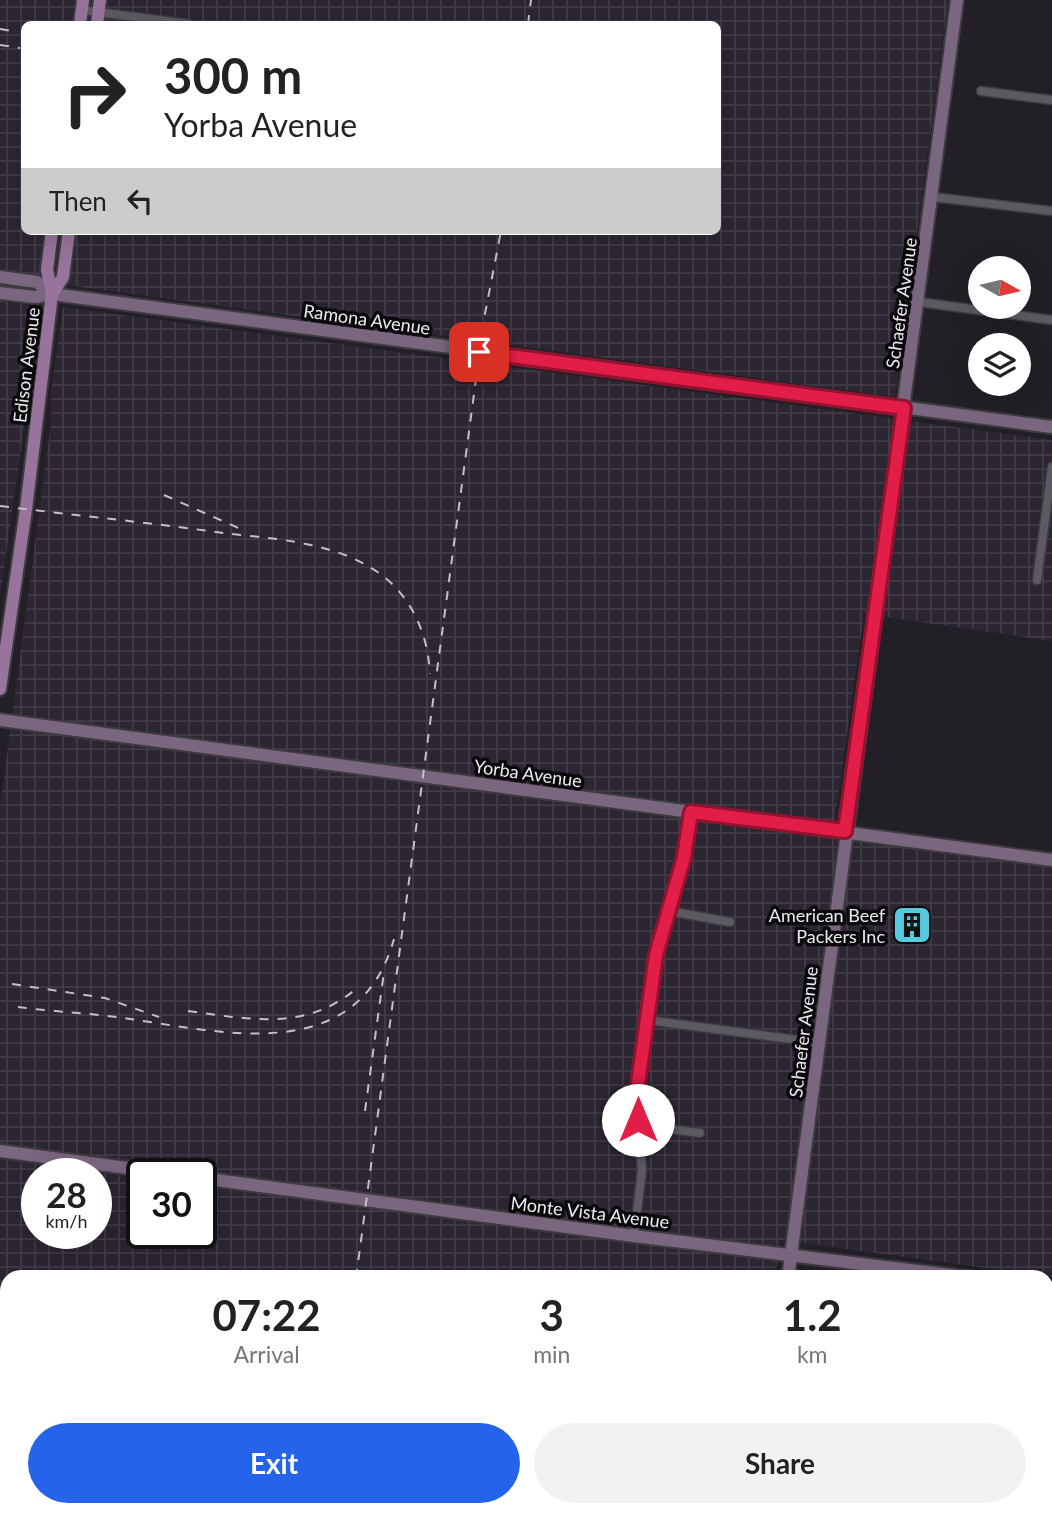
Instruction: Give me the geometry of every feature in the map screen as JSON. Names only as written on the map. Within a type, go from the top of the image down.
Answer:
[{"type":"main road","name":"Edison Avenue","points":[[0,689],[26,509],[51,294],[47,270],[51,235]]},
{"type":"main road","name":"Edison Avenue","points":[[51,294],[63,277],[68,235]]},
{"type":"street","name":"Schaefer Avenue","points":[[789,1270],[957,0]]},
{"type":"street","points":[[82,5],[98,12],[166,21]]},
{"type":"street","points":[[981,91],[1052,100]]},
{"type":"street","points":[[933,197],[1052,211]]},
{"type":"street","name":"Ramona Avenue","points":[[0,277],[37,282],[51,294]]},
{"type":"street","name":"Ramona Avenue","points":[[0,293],[35,297],[51,294],[1052,427]]},
{"type":"street","points":[[919,302],[1052,320]]},
{"type":"street","points":[[1037,580],[1052,467]]},
{"type":"street","name":"Yorba Avenue","points":[[0,720],[1052,860]]},
{"type":"street","points":[[634,1236],[642,1170],[636,1098],[656,955],[684,857],[691,812]]},
{"type":"street","points":[[668,911],[730,922]]},
{"type":"street","points":[[647,1020],[820,1043]]},
{"type":"street","points":[[639,1130],[670,1129],[700,1133]]},
{"type":"street","points":[[0,1151],[126,1168]]},
{"type":"street","name":"Monte Vista Avenue","points":[[217,1180],[634,1236],[916,1270]]},
{"type":"shaded area","points":[[0,0],[77,0],[74,21],[21,21],[21,235],[45,235],[40,276],[0,270]]},
{"type":"shaded area","points":[[105,0],[948,0],[895,397],[66,285],[73,235],[721,235],[721,21],[102,21]]},
{"type":"shaded area","points":[[0,301],[41,307],[0,597]]},
{"type":"shaded area","points":[[63,307],[1052,440],[1052,641],[864,614],[832,839],[1052,865],[1052,1270],[1001,1270],[780,1240],[776,1270],[0,1270],[0,807],[51,423],[51,390]]},
{"type":"railway","points":[[528,21],[531,0]]},
{"type":"railway","points":[[0,29],[17,32]]},
{"type":"railway","points":[[0,45],[20,48]]},
{"type":"railway","points":[[357,1270],[484,319],[500,235]]},
{"type":"railway","points":[[164,495],[243,530]]},
{"type":"railway","points":[[0,506],[279,539],[321,547],[341,554],[379,573],[401,593],[422,631],[430,674]]},
{"type":"railway","points":[[18,1007],[207,1030],[285,1032],[320,1024],[351,1007],[376,979],[394,939]]},
{"type":"railway","points":[[365,1111],[384,972]]},
{"type":"railway","points":[[12,984],[105,998],[159,1017]]},
{"type":"railway","points":[[188,1011],[255,1019],[297,1017],[338,1002],[357,988]]},
{"type":"place","name":"American Beef Packers Inc","points":[[912,925]]},
{"type":"route","points":[[479,352],[904,408],[845,831],[691,812],[684,857],[656,955],[636,1098],[638,1120]]}]
